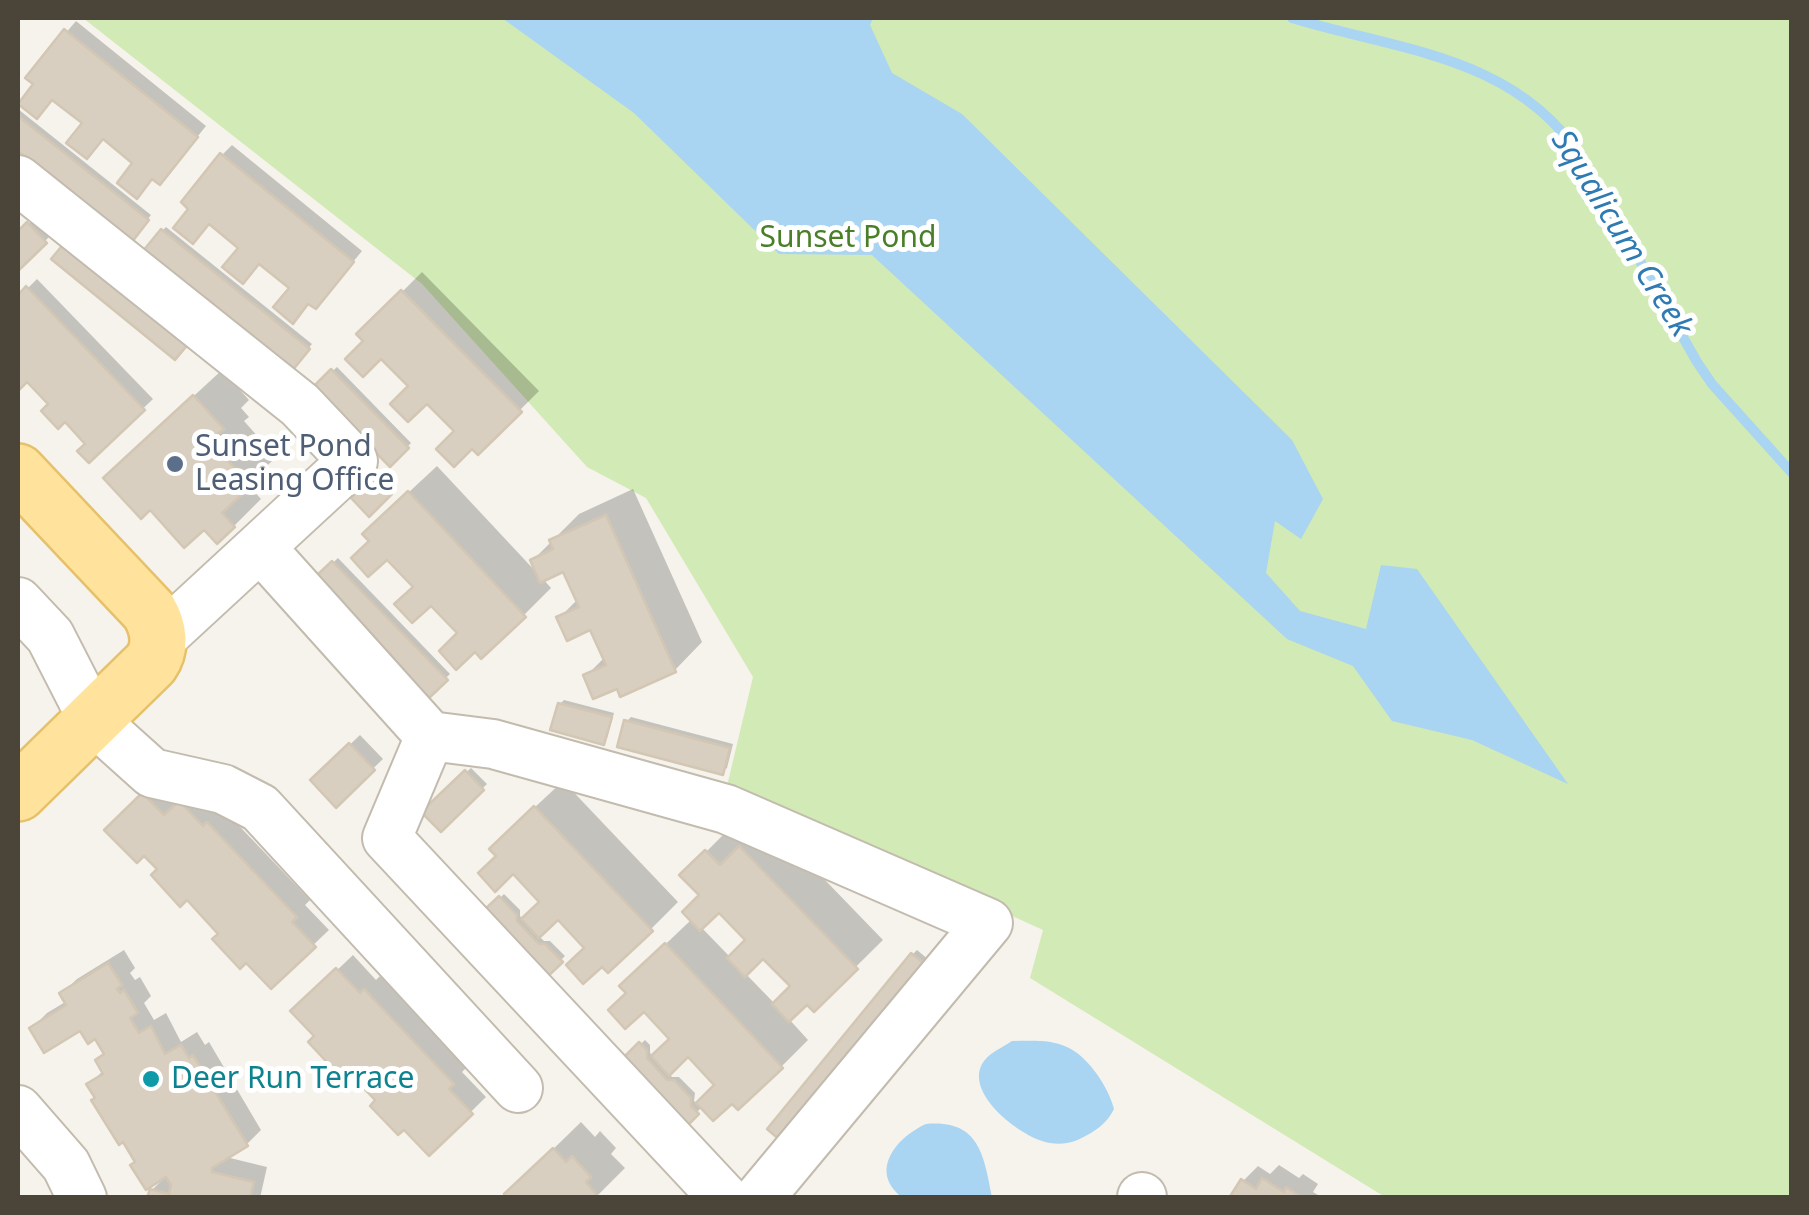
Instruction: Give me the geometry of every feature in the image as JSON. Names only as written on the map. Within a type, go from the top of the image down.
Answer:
[{"type":"main road","points":[[18,472],[150,612],[158,642],[151,663],[18,792]]},
{"type":"lane","points":[[24,196],[300,404],[353,461],[158,642]]},
{"type":"lane","points":[[260,547],[430,736],[493,744],[726,810],[988,923],[759,1198]]},
{"type":"lane","points":[[18,602],[50,636],[93,720],[152,773],[224,789],[260,808],[518,1088]]},
{"type":"lane","points":[[430,736],[386,838],[724,1198]]},
{"type":"lane","points":[[18,1110],[66,1165],[82,1198]]},
{"type":"green space","points":[[83,18],[1791,18],[1791,1197],[1385,1197],[1030,978],[1043,930],[727,786],[753,677],[646,498],[587,467],[422,284]]},
{"type":"water","name":"Sunset Pond","points":[[502,18],[873,18],[870,25],[892,73],[962,114],[1292,440],[1323,499],[1301,539],[1275,521],[1266,573],[1300,611],[1366,629],[1381,565],[1417,569],[1568,784],[1472,740],[1392,721],[1353,666],[1287,639],[872,255],[779,254],[634,113]]},
{"type":"water","points":[[1012,1041],[1054,1043],[1075,1051],[1096,1073],[1111,1101],[1114,1109],[1108,1119],[1084,1137],[1062,1144],[1039,1140],[1012,1124],[989,1102],[979,1076],[985,1060]]},
{"type":"water","points":[[926,1124],[958,1127],[968,1134],[982,1154],[992,1197],[902,1197],[892,1187],[887,1177],[890,1156],[905,1138]]},
{"type":"building","points":[[64,29],[198,137],[160,185],[152,179],[137,199],[117,183],[132,163],[103,139],[87,159],[66,143],[82,123],[52,100],[37,119],[18,104],[33,84],[25,78]]},
{"type":"building","points":[[18,116],[149,220],[132,242],[18,151]]},
{"type":"building","points":[[220,153],[354,262],[316,309],[308,304],[293,324],[273,307],[289,288],[259,264],[243,284],[222,267],[238,248],[209,224],[193,244],[173,228],[188,209],[181,202]]},
{"type":"building","points":[[27,222],[47,243],[18,271],[18,231]]},
{"type":"building","points":[[161,229],[310,349],[292,371],[143,251]]},
{"type":"building","points":[[66,241],[190,342],[175,360],[51,259]]},
{"type":"building","points":[[26,286],[145,410],[89,463],[77,451],[85,444],[65,422],[58,429],[41,411],[48,404],[27,382],[18,389],[18,295]]},
{"type":"building","points":[[401,290],[522,412],[478,455],[472,449],[454,467],[436,449],[454,431],[427,404],[408,422],[390,404],[408,386],[381,359],[363,377],[345,359],[363,341],[356,334]]},
{"type":"building","points":[[331,369],[409,448],[390,467],[312,388]]},
{"type":"building","name":"Sunset Pond Leasing Office","points":[[193,395],[224,429],[215,436],[223,446],[218,450],[251,486],[222,513],[235,527],[217,544],[204,530],[184,548],[150,510],[141,519],[103,478]]},
{"type":"building","points":[[374,475],[392,494],[369,517],[351,498]]},
{"type":"building","points":[[408,491],[526,617],[481,659],[475,652],[456,670],[439,651],[457,633],[431,606],[412,623],[394,604],[413,587],[387,560],[368,577],[351,558],[369,541],[362,534]]},
{"type":"building","points":[[606,515],[676,672],[620,697],[617,689],[593,699],[583,675],[606,665],[590,630],[567,641],[556,617],[579,607],[563,572],[540,583],[530,560],[553,549],[549,540]]},
{"type":"building","points":[[332,561],[448,680],[428,699],[313,579]]},
{"type":"building","points":[[558,703],[612,717],[604,745],[550,730]]},
{"type":"building","points":[[624,720],[730,748],[723,775],[617,747]]},
{"type":"building","points":[[349,743],[375,770],[336,808],[310,780]]},
{"type":"building","points":[[465,770],[484,790],[441,832],[421,812]]},
{"type":"building","points":[[142,793],[164,815],[179,801],[203,826],[207,822],[297,917],[292,922],[316,947],[271,989],[246,963],[240,969],[212,939],[218,934],[187,900],[180,907],[151,875],[157,869],[144,856],[137,863],[104,830]]},
{"type":"building","points":[[534,806],[653,931],[608,973],[602,967],[583,984],[566,965],[584,948],[558,920],[539,938],[521,919],[539,902],[513,874],[495,892],[478,873],[496,856],[489,849]]},
{"type":"building","points":[[739,846],[858,969],[814,1012],[807,1005],[789,1022],[772,1004],[790,986],[763,959],[745,977],[727,958],[745,940],[719,913],[700,931],[682,912],[699,895],[679,875],[705,850],[720,865]]},
{"type":"building","points":[[499,896],[539,944],[545,944],[563,962],[546,978],[482,912]]},
{"type":"building","points":[[665,943],[783,1068],[738,1110],[732,1104],[713,1121],[696,1103],[714,1085],[688,1057],[669,1076],[651,1056],[669,1039],[644,1012],[625,1029],[608,1010],[626,993],[619,986]]},
{"type":"building","points":[[911,953],[932,970],[788,1147],[767,1129]]},
{"type":"building","name":"Deer Run Terrace","points":[[108,963],[122,985],[117,989],[120,993],[124,990],[138,1013],[130,1018],[139,1033],[151,1026],[165,1054],[181,1045],[189,1058],[193,1055],[248,1146],[212,1168],[212,1172],[254,1182],[250,1198],[147,1198],[150,1189],[169,1194],[171,1185],[166,1177],[146,1190],[130,1165],[135,1162],[123,1142],[119,1145],[91,1100],[95,1098],[86,1084],[103,1074],[95,1060],[104,1054],[95,1039],[88,1044],[80,1031],[44,1053],[29,1028],[66,1005],[59,993]]},
{"type":"building","points":[[336,968],[360,993],[364,989],[454,1084],[449,1089],[473,1114],[429,1156],[404,1130],[398,1135],[370,1106],[375,1100],[344,1068],[338,1074],[308,1042],[314,1036],[290,1011]]},
{"type":"building","points":[[639,1042],[647,1050],[647,1058],[667,1080],[674,1080],[691,1098],[691,1106],[699,1114],[686,1127],[622,1059]]},
{"type":"building","points":[[553,1148],[566,1162],[572,1156],[591,1177],[586,1182],[599,1198],[507,1198],[504,1194]]},
{"type":"building","points":[[1262,1178],[1302,1198],[1229,1198],[1241,1179],[1256,1189]]},
{"type":"waterway","name":"Squalicum Creek","points":[[1292,18],[1451,61],[1523,97],[1554,123],[1581,157],[1697,362],[1792,473]]},
{"type":"place","name":"Sunset Pond Leasing Office","points":[[175,464]]},
{"type":"place","name":"Deer Run Terrace","points":[[151,1079]]}]
